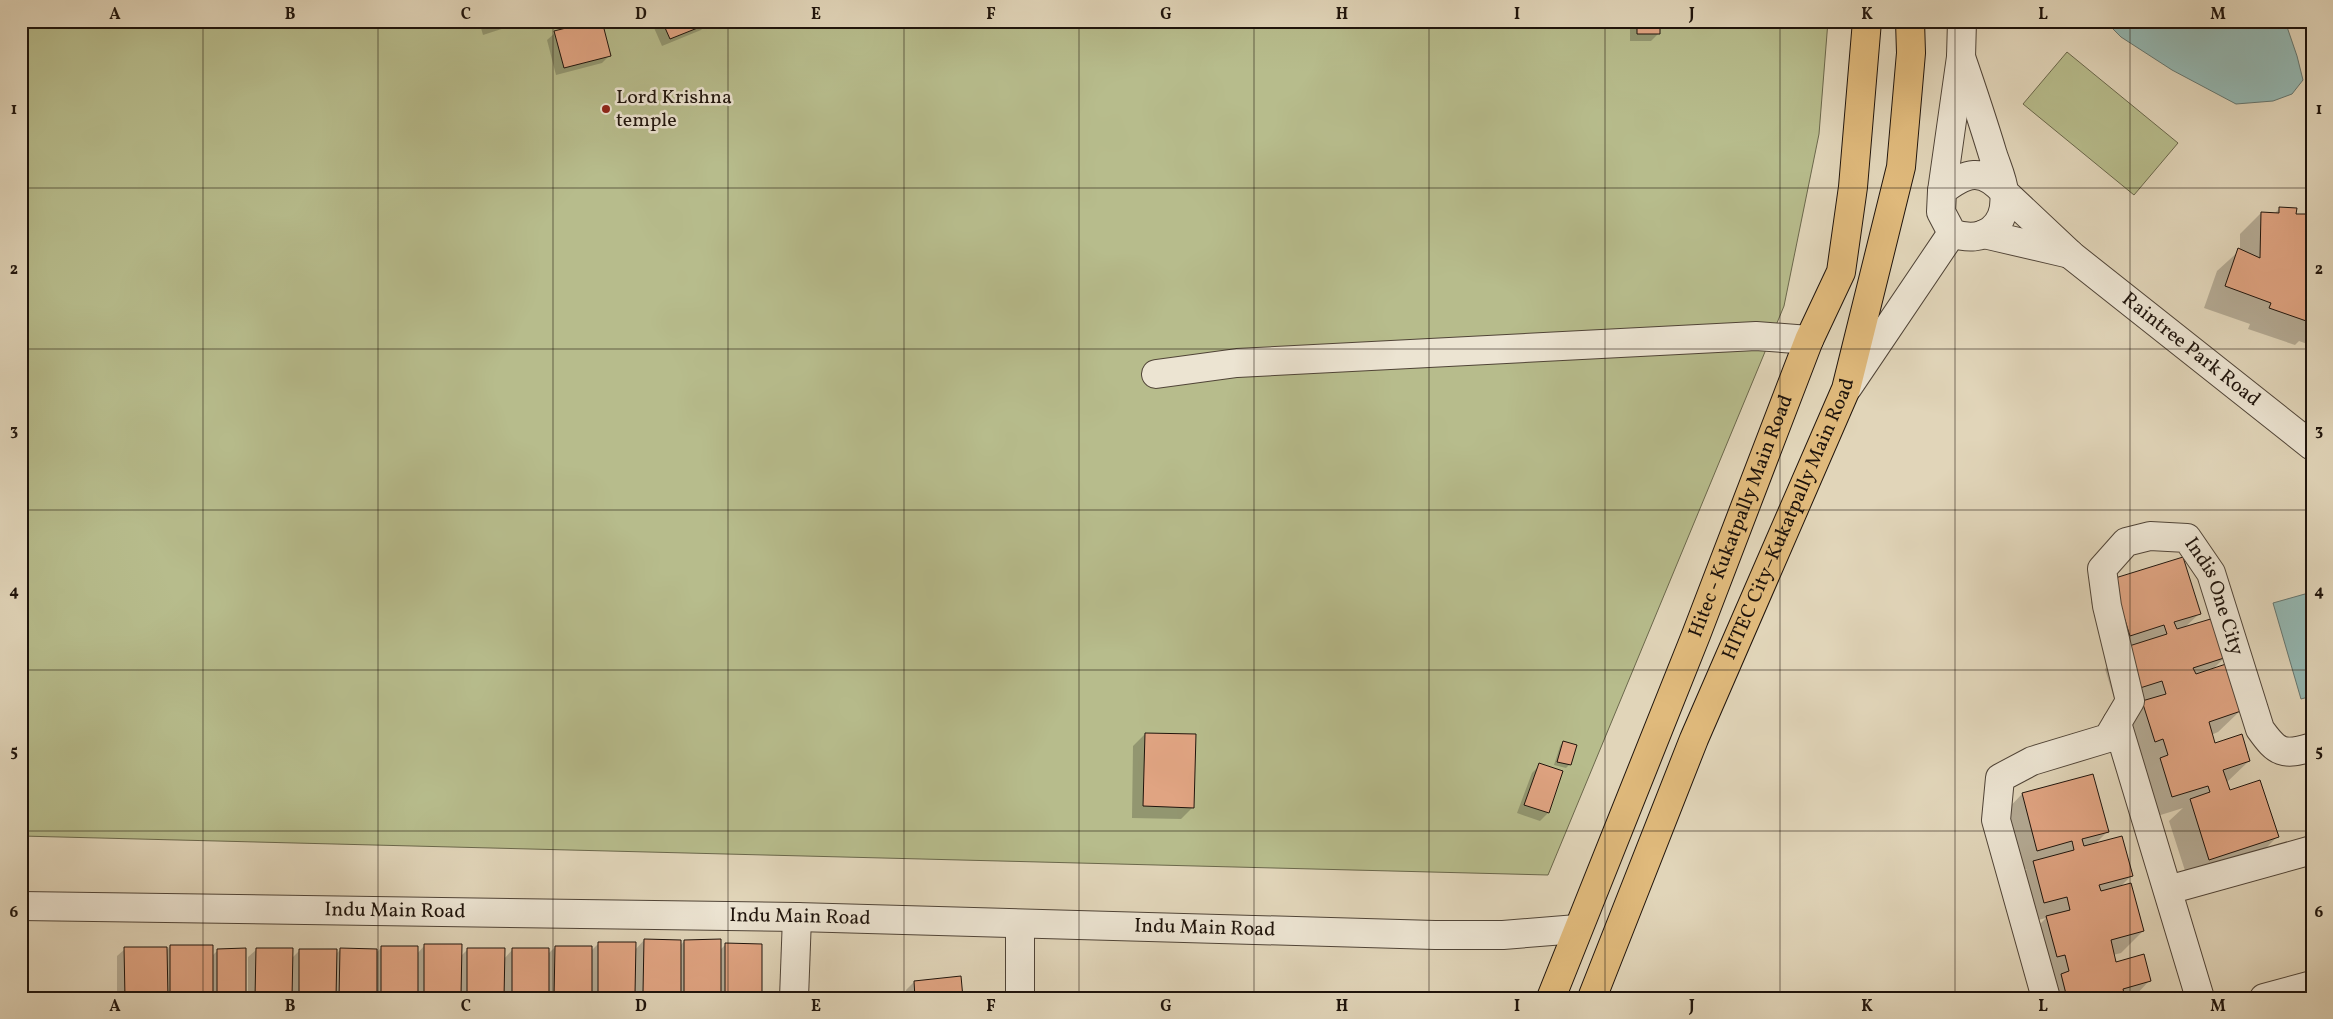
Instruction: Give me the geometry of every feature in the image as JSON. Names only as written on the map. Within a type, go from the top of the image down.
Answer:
[{"type":"main road","name":"Hitec - Kukatpally Main Road","points":[[1551,998],[1696,635],[1809,340],[1841,272],[1852,187],[1866,21]]},
{"type":"main road","name":"HITEC City–Kukatpally Main Road","points":[[1592,998],[1694,739],[1846,389],[1901,167],[1911,53],[1910,21]]},
{"type":"street","points":[[1961,57],[2004,192],[2002,218],[1984,234],[1962,236],[1952,232],[1941,212],[1942,191],[1961,57],[1962,21]]},
{"type":"street","points":[[1942,191],[1958,178],[1973,174],[1991,179],[2004,192]]},
{"type":"street","name":"Raintree Park Road","points":[[2004,192],[2071,255],[2312,446]]},
{"type":"street","points":[[1846,389],[1952,232]]},
{"type":"street","name":"Raintree Park Road","points":[[1984,234],[2071,255]]},
{"type":"street","points":[[1156,374],[1237,363],[1746,336],[1809,340]]},
{"type":"street","name":"Indis One City","points":[[2046,998],[1996,820],[2000,778],[2032,761],[2108,738],[2130,701],[2107,606],[2102,569],[2126,542],[2150,536],[2187,538],[2210,573],[2260,729],[2273,747],[2292,753],[2312,748]]},
{"type":"street","points":[[2117,723],[2200,998]]},
{"type":"street","points":[[2168,890],[2312,850]]},
{"type":"street","name":"Indu Main Road","points":[[21,906],[797,917],[1445,935],[1504,935],[1577,929]]},
{"type":"street","points":[[794,998],[797,917]]},
{"type":"street","points":[[1020,924],[1020,998]]},
{"type":"street","points":[[2264,998],[2312,985]]},
{"type":"green space","points":[[21,21],[1828,21],[1819,134],[1784,306],[1548,875],[21,836]]},
{"type":"green space","points":[[2067,52],[2178,143],[2134,195],[2023,104]]},
{"type":"water","points":[[2105,21],[2285,21],[2303,80],[2292,94],[2273,101],[2236,104],[2172,70],[2121,37]]},
{"type":"water","points":[[2312,592],[2312,696],[2301,699],[2273,603]]},
{"type":"building","points":[[594,21],[602,21],[611,56],[564,68],[554,31]]},
{"type":"building","points":[[662,21],[710,21],[710,23],[670,39]]},
{"type":"building","points":[[1637,21],[1660,21],[1660,34],[1637,34]]},
{"type":"building","points":[[2279,207],[2297,208],[2296,214],[2308,214],[2306,250],[2312,252],[2312,323],[2269,308],[2271,303],[2225,286],[2238,248],[2260,258],[2261,212],[2279,213]]},
{"type":"building","points":[[2183,557],[2201,614],[2174,622],[2177,629],[2214,618],[2227,657],[2193,668],[2196,674],[2226,664],[2241,711],[2209,722],[2215,743],[2242,734],[2250,761],[2223,770],[2230,790],[2260,780],[2279,837],[2209,860],[2190,799],[2210,792],[2208,786],[2172,797],[2160,758],[2168,755],[2163,739],[2155,742],[2142,701],[2166,694],[2162,681],[2140,688],[2126,647],[2167,634],[2164,625],[2130,636],[2112,579]]},
{"type":"building","points":[[1145,733],[1196,734],[1194,808],[1143,806]]},
{"type":"building","points":[[1563,741],[1577,745],[1571,765],[1557,762]]},
{"type":"building","points":[[1539,763],[1563,771],[1549,813],[1524,805]]},
{"type":"building","points":[[2093,774],[2109,832],[2082,839],[2084,846],[2122,836],[2133,876],[2099,885],[2101,891],[2131,883],[2144,931],[2111,940],[2116,962],[2144,954],[2151,981],[2123,989],[2125,998],[2067,998],[2061,974],[2069,971],[2065,955],[2057,957],[2046,916],[2070,910],[2067,897],[2044,903],[2033,861],[2074,850],[2072,841],[2037,851],[2022,793]]},
{"type":"building","points":[[644,939],[681,940],[681,992],[643,992]]},
{"type":"building","points":[[721,939],[721,992],[684,992],[684,940]]},
{"type":"building","points":[[598,942],[636,942],[635,994],[598,994]]},
{"type":"building","points":[[725,943],[762,944],[762,996],[725,995]]},
{"type":"building","points":[[424,944],[462,944],[461,996],[424,996]]},
{"type":"building","points":[[170,945],[213,945],[213,998],[170,998]]},
{"type":"building","points":[[381,946],[418,946],[418,998],[381,998]]},
{"type":"building","points":[[555,946],[592,946],[592,998],[554,998]]},
{"type":"building","points":[[124,947],[167,947],[168,998],[125,998]]},
{"type":"building","points":[[246,948],[246,998],[217,998],[217,949]]},
{"type":"building","points":[[256,948],[293,948],[292,998],[255,998]]},
{"type":"building","points":[[340,948],[377,949],[377,998],[339,998]]},
{"type":"building","points":[[467,948],[505,948],[504,998],[467,998]]},
{"type":"building","points":[[512,948],[549,948],[549,998],[512,998]]},
{"type":"building","points":[[299,949],[337,949],[336,998],[299,998]]},
{"type":"building","points":[[961,976],[963,998],[915,998],[914,981]]},
{"type":"place","name":"Lord Krishna temple","points":[[606,109]]}]
